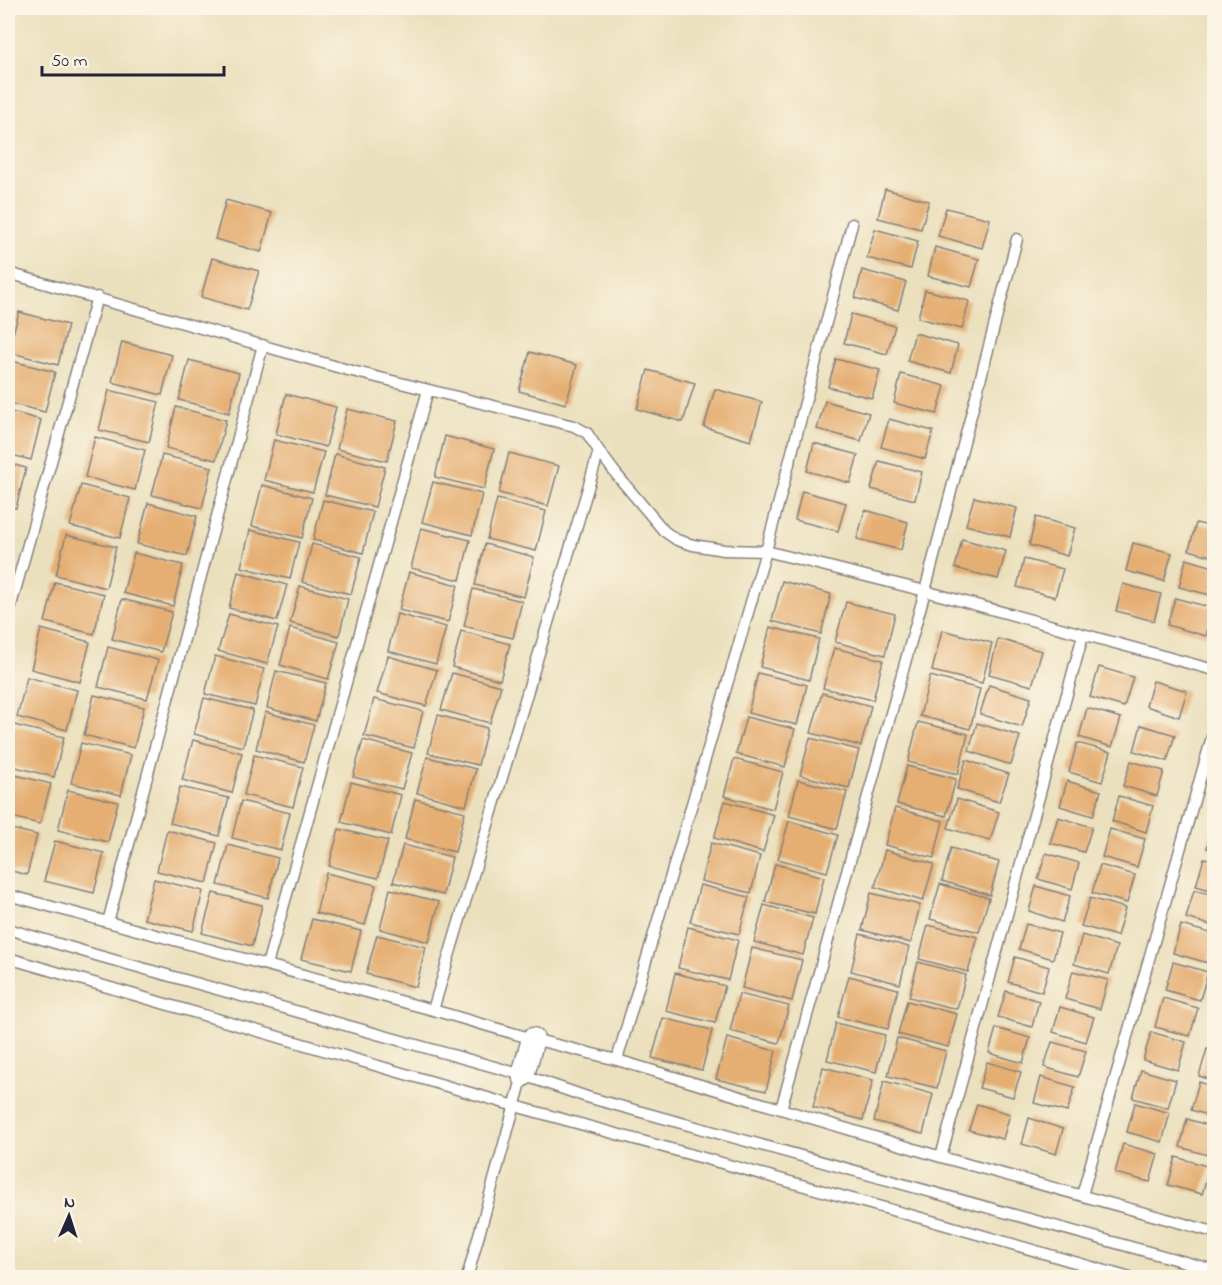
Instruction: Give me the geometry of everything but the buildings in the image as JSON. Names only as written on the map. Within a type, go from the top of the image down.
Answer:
[{"type":"street","points":[[523,1075],[533,1039]]},
{"type":"lane","points":[[617,1060],[766,551],[852,224]]},
{"type":"lane","points":[[781,1109],[925,591],[1017,239]]},
{"type":"lane","points":[[8,273],[348,370],[574,426],[587,433],[598,451],[653,520],[677,540],[724,550],[766,551],[925,591],[1215,670]]},
{"type":"lane","points":[[8,615],[97,297]]},
{"type":"lane","points":[[108,922],[263,345]]},
{"type":"lane","points":[[267,965],[428,390]]},
{"type":"lane","points":[[433,1010],[598,451]]},
{"type":"lane","points":[[941,1157],[1083,635]]},
{"type":"lane","points":[[1082,1195],[1215,730]]},
{"type":"lane","points":[[8,895],[617,1060],[941,1157],[1215,1232]]},
{"type":"lane","points":[[8,929],[523,1075],[598,1100],[1215,1270]]},
{"type":"lane","points":[[8,958],[514,1106],[1130,1278]]},
{"type":"lane","points":[[467,1278],[523,1075]]}]
